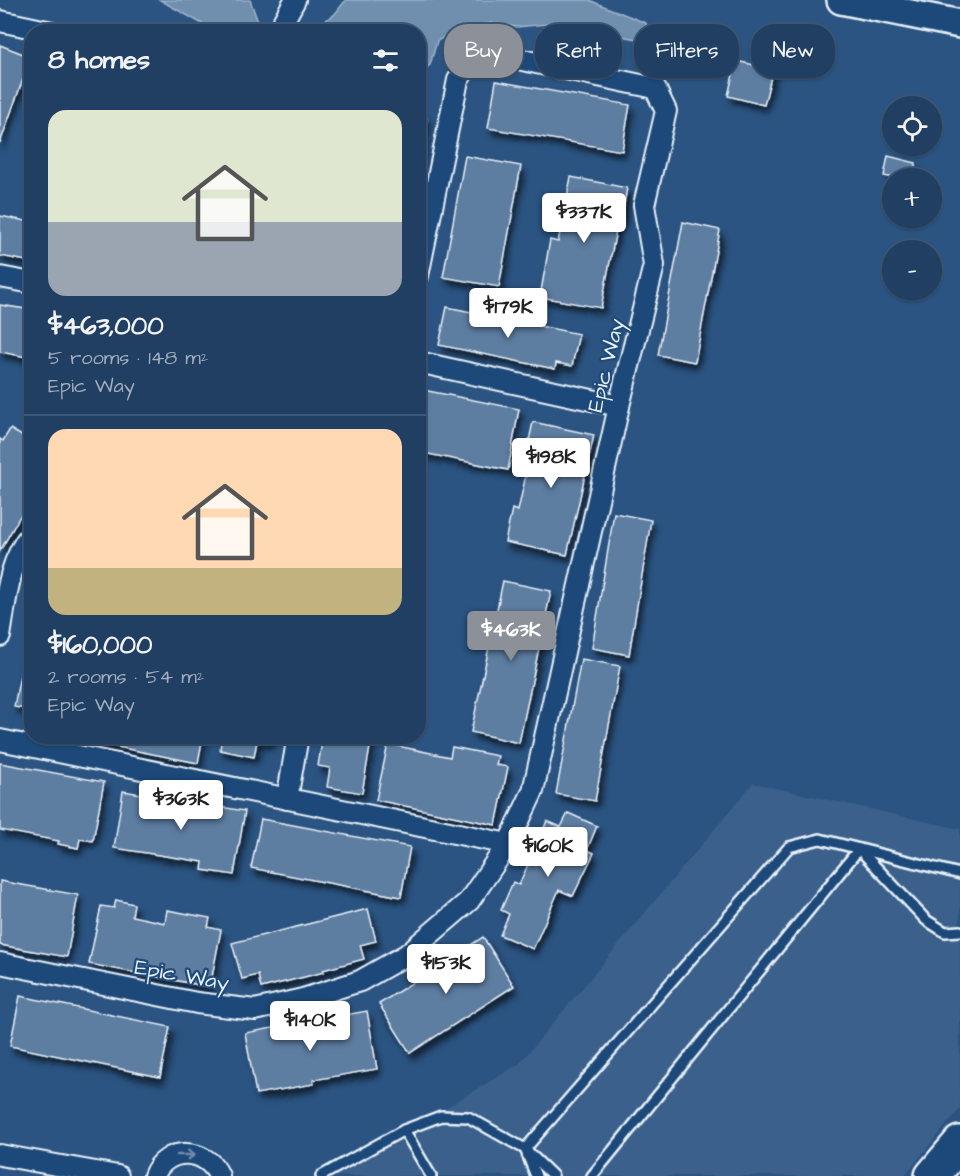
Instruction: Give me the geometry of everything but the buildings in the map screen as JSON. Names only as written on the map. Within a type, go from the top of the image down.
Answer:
[{"type":"highway","points":[[932,1176],[960,1143]]},
{"type":"street","points":[[279,0],[283,24]]},
{"type":"street","points":[[284,24],[295,0]]},
{"type":"street","points":[[841,0],[960,24]]},
{"type":"street","points":[[0,21],[24,26]]},
{"type":"street","name":"Epic Way","points":[[0,963],[197,1003],[255,1010],[294,1001],[360,981],[406,955],[469,901],[508,844],[533,791],[619,406],[654,265],[644,205],[666,111],[655,88],[489,53],[473,58],[458,80],[426,237]]},
{"type":"street","points":[[0,277],[24,282]]},
{"type":"street","points":[[426,364],[619,406]]},
{"type":"street","points":[[0,636],[13,567],[24,541]]},
{"type":"street","points":[[0,740],[508,844]]},
{"type":"street","points":[[287,799],[297,744]]},
{"type":"street","points":[[154,1176],[164,1161],[174,1155],[186,1153],[198,1155],[209,1161],[219,1176]]},
{"type":"street","points":[[0,1155],[108,1175]]},
{"type":"lane","points":[[525,1149],[789,847],[820,839],[960,874]]},
{"type":"lane","points":[[859,849],[926,920],[945,932],[960,931]]},
{"type":"lane","points":[[592,1176],[859,849]]},
{"type":"lane","points":[[321,1176],[404,1130],[441,1116],[468,1117],[525,1149],[553,1176]]},
{"type":"lane","points":[[404,1130],[431,1176]]},
{"type":"lane","points":[[525,1149],[536,1176]]},
{"type":"shaded area","points":[[160,0],[250,0],[259,24],[202,24]]},
{"type":"shaded area","points":[[346,0],[589,0],[646,24],[634,24],[634,38],[622,36],[622,24],[535,24],[523,26],[523,24],[491,23],[444,24],[444,37],[437,41],[430,65],[426,68],[426,24],[321,23],[334,15]]},
{"type":"shaded area","points":[[753,783],[960,829],[960,1109],[904,1176],[331,1176],[519,1064]]}]
